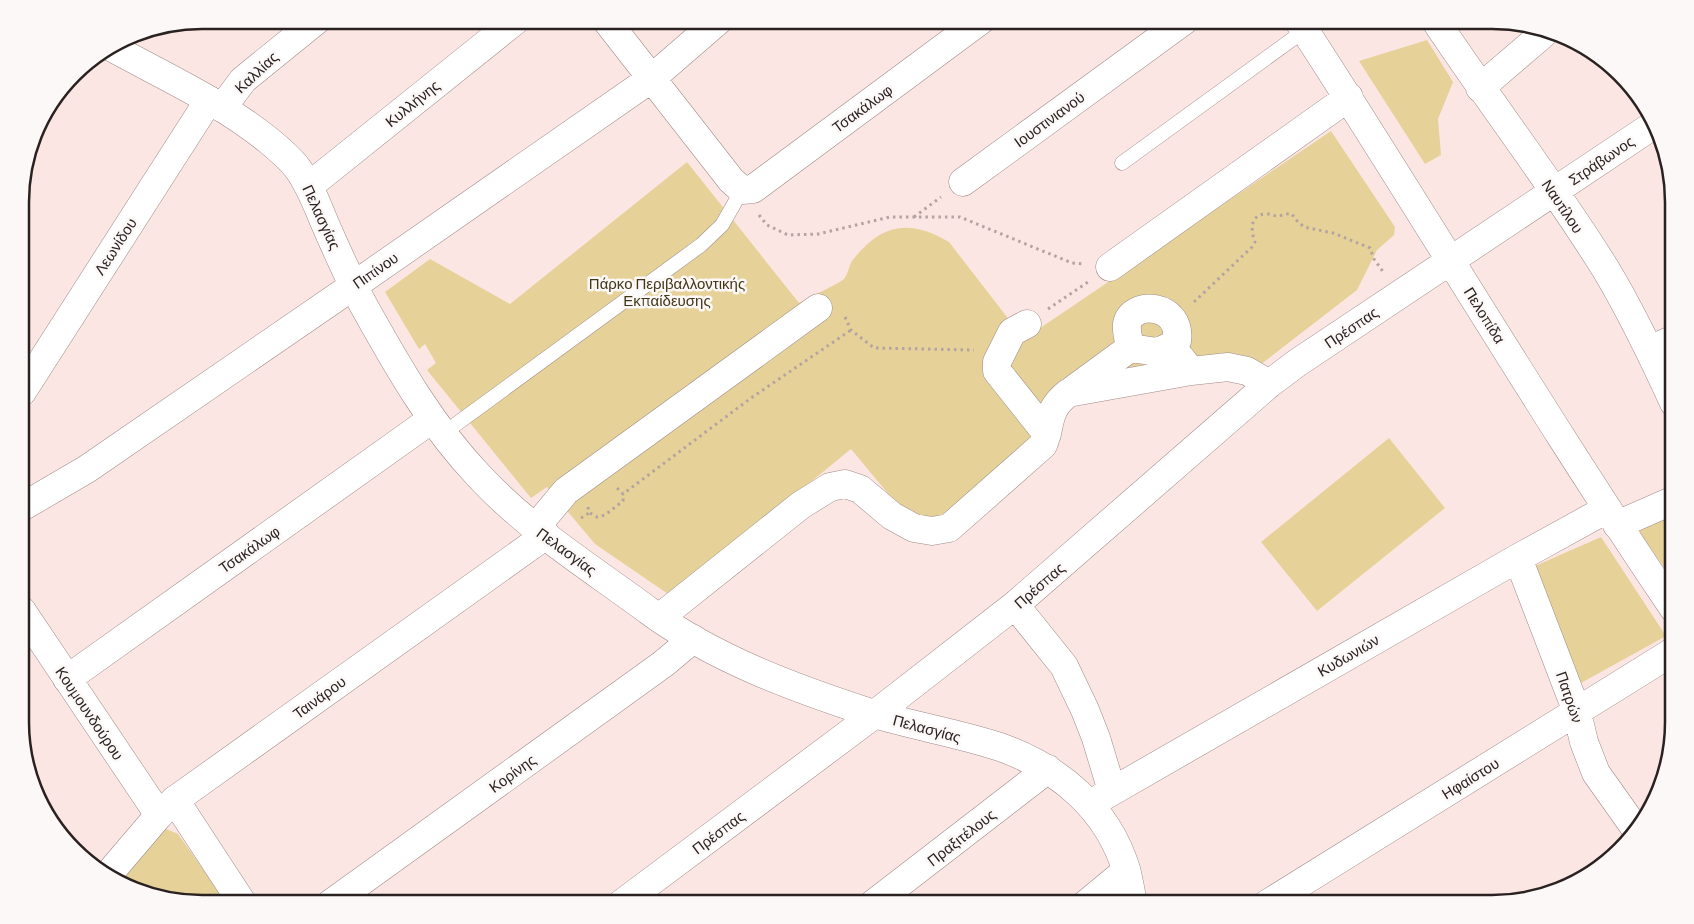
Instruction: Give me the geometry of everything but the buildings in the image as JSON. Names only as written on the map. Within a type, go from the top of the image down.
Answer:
[{"type":"street","name":"Καλλίας","points":[[215,104],[306,29]]},
{"type":"street","name":"Κυλλήνης","points":[[309,186],[505,29]]},
{"type":"street","points":[[613,29],[731,180],[742,190]]},
{"type":"street","name":"Πιπίνου","points":[[29,503],[88,470],[652,78],[709,29]]},
{"type":"street","name":"Τσακάλωφ","points":[[742,190],[753,189],[969,29]]},
{"type":"street","name":"Ιουστινιανού","points":[[963,182],[1173,29]]},
{"type":"street","name":"Πελοπίδα","points":[[1305,29],[1612,517],[1665,596]]},
{"type":"street","name":"Ναυτίλου","points":[[1441,29],[1480,88],[1554,191],[1605,269],[1649,350],[1665,384]]},
{"type":"street","points":[[1480,88],[1540,36]]},
{"type":"street","name":"Πελασγίας","points":[[118,50],[237,117],[282,152],[298,168],[309,186],[353,286],[392,355],[438,426],[477,474],[540,532],[659,618],[693,639],[762,674],[799,689],[875,714],[1000,748],[1048,769],[1101,798],[1111,836],[1126,871],[1131,895]]},
{"type":"street","points":[[1110,267],[1349,97]]},
{"type":"street","name":"Λεωνίδου","points":[[29,382],[215,104]]},
{"type":"street","name":"Στράβωνος","points":[[1451,261],[1648,128]]},
{"type":"street","name":"Πρέσπας","points":[[634,895],[875,714],[1016,605],[1269,384],[1297,363],[1451,261]]},
{"type":"street","name":"Ταινάρου","points":[[113,870],[167,808],[540,532],[566,491],[830,309]]},
{"type":"street","points":[[1130,348],[1127,324],[1131,315],[1142,309],[1168,314],[1173,333],[1191,371]]},
{"type":"street","points":[[1027,324],[1012,332],[997,362],[998,371],[1047,434]]},
{"type":"street","points":[[659,618],[801,506],[830,487],[844,484],[860,489],[892,516],[914,528],[932,531],[949,528],[1042,445],[1047,434],[1050,415],[1056,402],[1130,348],[1158,352],[1173,333]]},
{"type":"street","points":[[1649,350],[1665,343]]},
{"type":"street","points":[[1068,393],[1191,371],[1228,367],[1247,371],[1269,384]]},
{"type":"street","name":"Τσακάλωφ","points":[[67,679],[438,426]]},
{"type":"street","name":"Κυδωνιών","points":[[1101,798],[1518,558],[1612,517],[1665,502]]},
{"type":"street","name":"Πατρών","points":[[1518,558],[1577,712],[1584,742],[1596,773],[1632,823]]},
{"type":"street","points":[[1016,605],[1064,666],[1085,710],[1096,738],[1101,798]]},
{"type":"street","name":"Κουμουνδούρου","points":[[29,622],[67,679],[236,895]]},
{"type":"street","name":"Κορίνης","points":[[342,895],[663,664],[693,639]]},
{"type":"street","name":"Ηφαίστου","points":[[1282,895],[1665,657]]},
{"type":"street","name":"Πραξιτέλους","points":[[885,895],[1048,769]]},
{"type":"street","points":[[1097,895],[1126,871]]},
{"type":"lane","points":[[1122,163],[1297,29]]},
{"type":"lane","points":[[438,426],[701,245],[722,225],[742,190]]},
{"type":"path","points":[[913,217],[963,182]]},
{"type":"path","points":[[742,190],[767,225],[788,235],[818,234],[890,216],[960,217],[1072,263],[1110,267]]},
{"type":"path","points":[[1173,333],[1252,247],[1255,242],[1251,232],[1252,224],[1259,216],[1265,214],[1278,216],[1287,213],[1292,214],[1304,227],[1333,233],[1370,248],[1374,259],[1386,276],[1406,290]]},
{"type":"path","points":[[1027,324],[1110,267]]},
{"type":"path","points":[[830,309],[851,330],[874,348],[962,348]]},
{"type":"path","points":[[623,494],[751,398],[851,330]]},
{"type":"path","points":[[590,501],[588,507],[590,513],[596,517],[604,516],[623,501],[623,494],[616,488],[609,486]]},
{"type":"path","points":[[540,532],[590,513]]},
{"type":"green space","points":[[1427,40],[1453,82],[1438,119],[1441,155],[1425,164],[1359,61]]},
{"type":"green space","name":"Πάρκο Περιβαλλοντικής Εκπαίδευσης","points":[[1331,131],[1395,227],[1394,235],[1377,250],[1357,290],[1260,365],[1065,389],[1035,436],[956,509],[936,519],[917,517],[900,508],[851,449],[671,596],[595,544],[547,487],[531,498],[427,370],[436,363],[425,344],[419,349],[385,292],[430,259],[510,304],[687,162],[799,303],[844,279],[852,261],[873,239],[884,232],[908,228],[921,230],[949,242],[1024,339]]},
{"type":"green space","points":[[1389,438],[1445,508],[1317,611],[1261,542]]},
{"type":"green space","points":[[1665,510],[1665,568],[1634,525]]},
{"type":"green space","points":[[1601,537],[1665,637],[1581,683],[1535,566]]},
{"type":"green space","points":[[166,829],[178,834],[222,895],[179,894],[157,889],[124,876],[160,832]]}]
